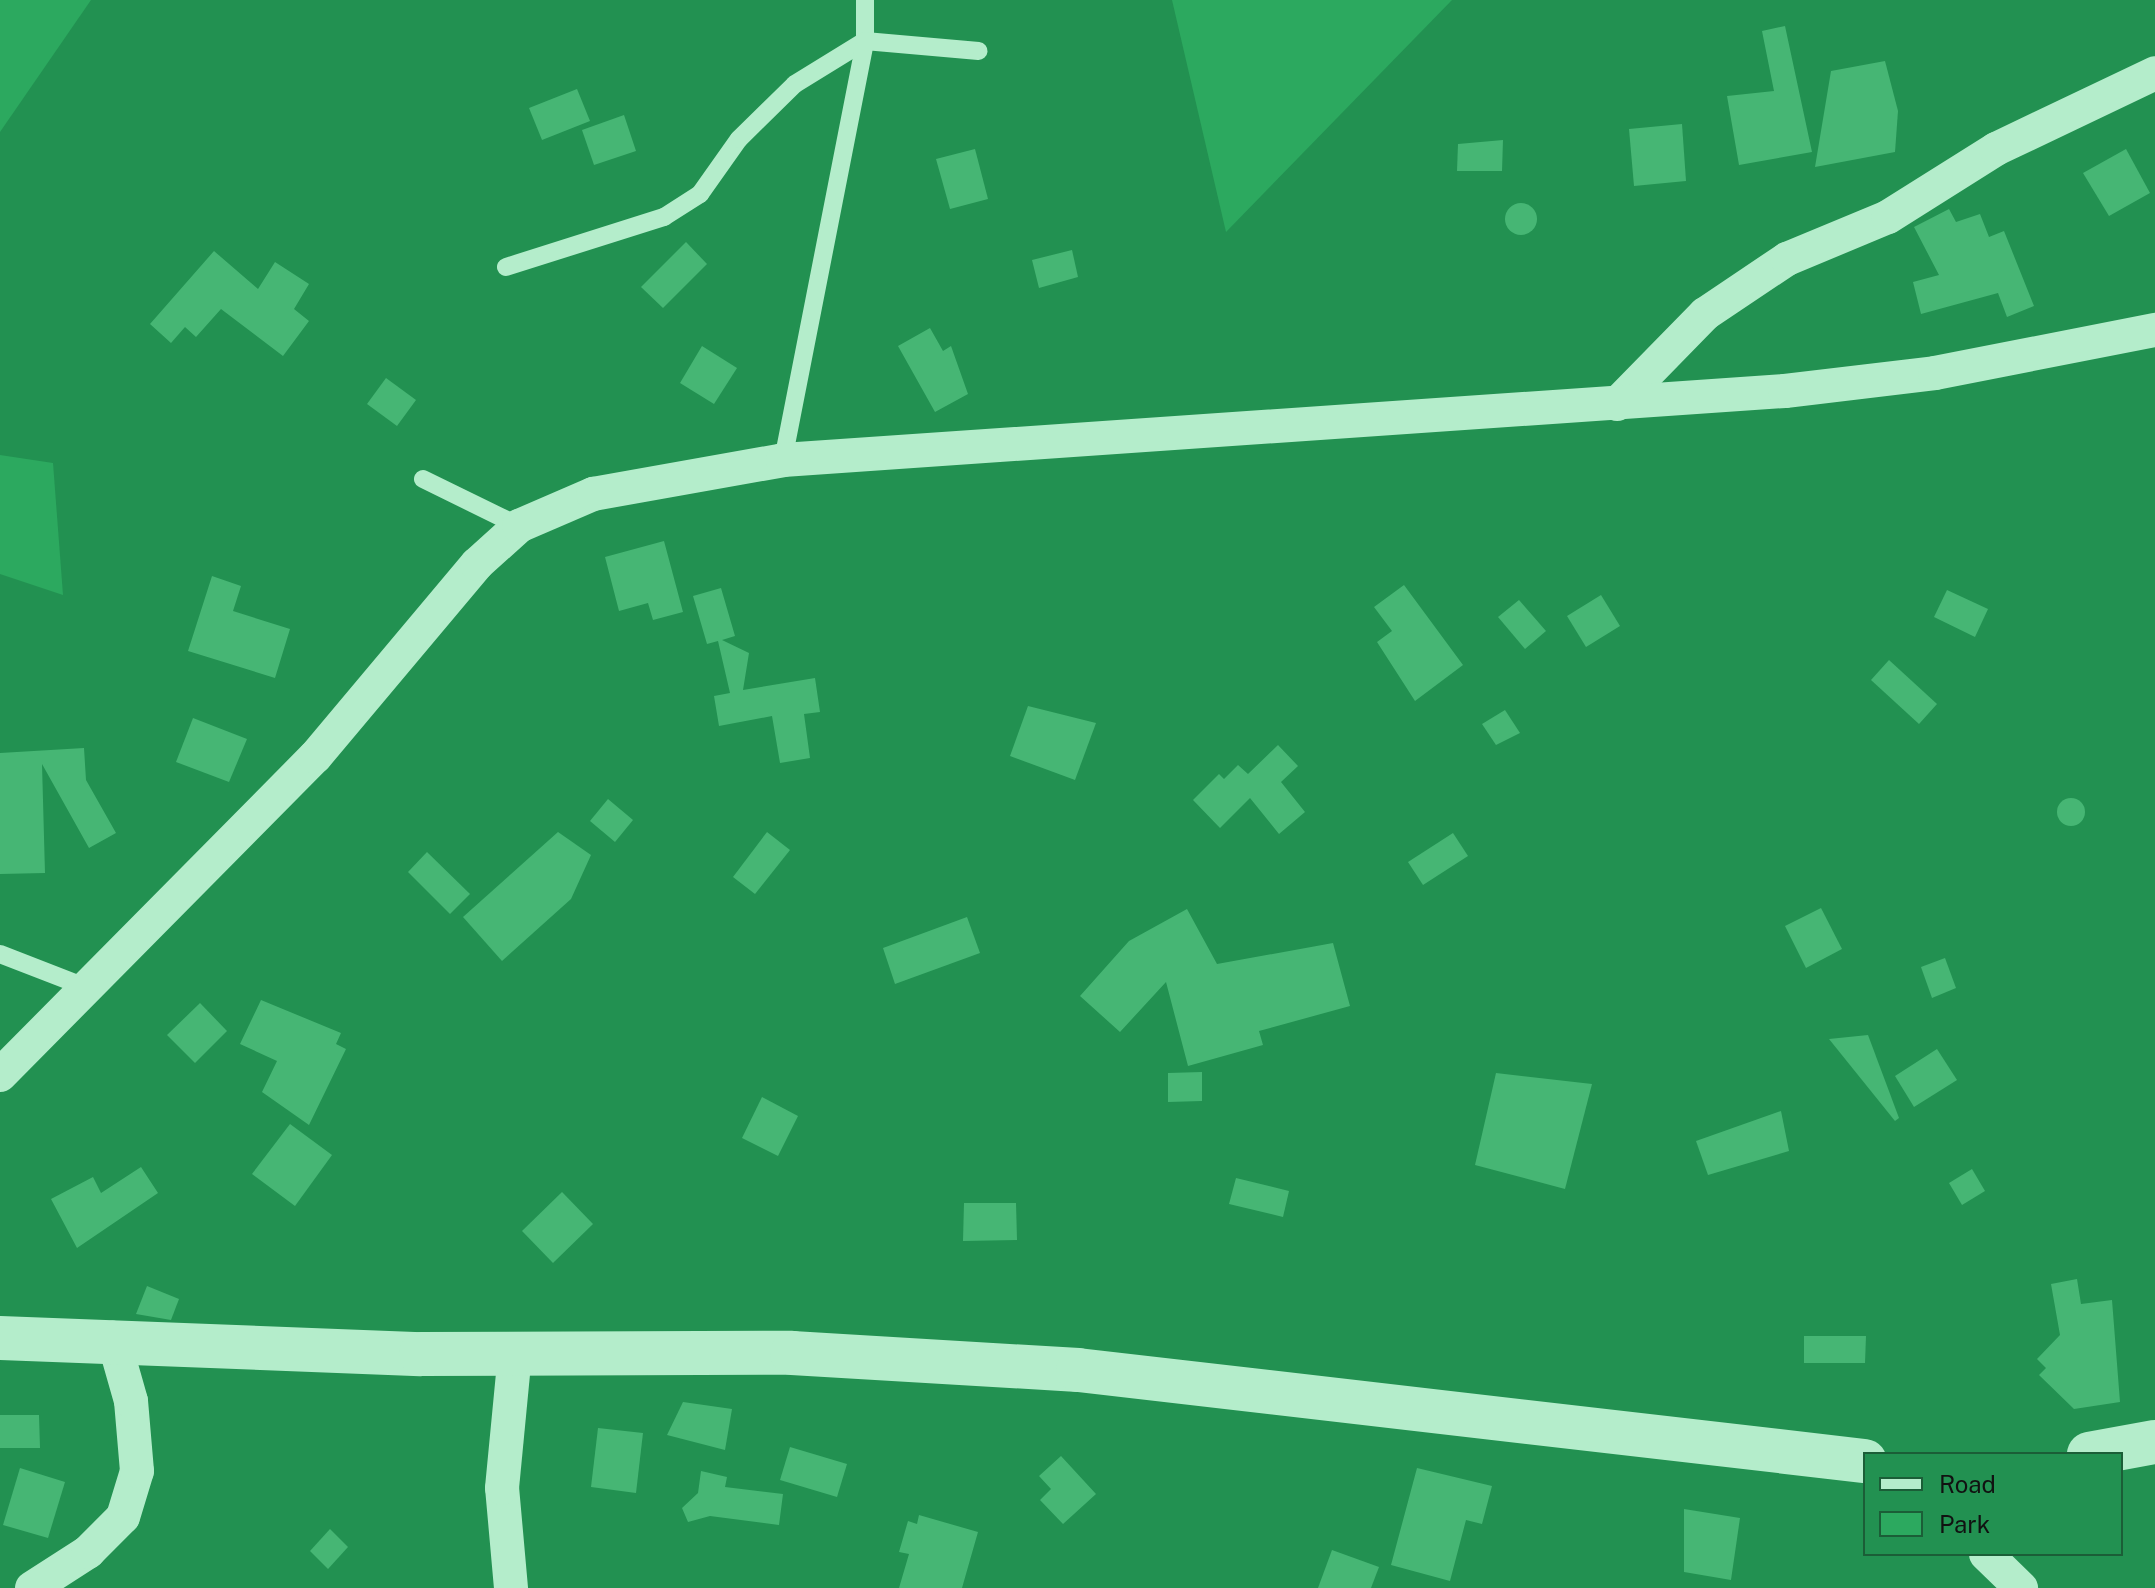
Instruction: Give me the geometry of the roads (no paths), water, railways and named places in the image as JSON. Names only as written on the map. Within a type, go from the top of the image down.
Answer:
[{"type":"street","points":[[1617,404],[1705,314],[1787,259],[1888,217],[1996,149],[2155,73]]},
{"type":"street","points":[[0,1075],[315,757],[477,564],[519,526],[593,494],[783,460],[1617,404],[1935,373],[2155,330]]},
{"type":"street","points":[[0,1338],[113,1338],[515,1353],[792,1353],[1078,1370],[1863,1461]]},
{"type":"street","points":[[32,1588],[88,1552],[126,1505],[137,1471],[131,1401],[113,1338]]},
{"type":"street","points":[[511,1588],[502,1488],[515,1353]]},
{"type":"street","points":[[2100,1452],[2155,1442]]},
{"type":"street","points":[[1988,1556],[2021,1588]]},
{"type":"lane","points":[[783,460],[865,41],[865,0]]},
{"type":"lane","points":[[506,267],[664,217],[700,194],[739,139],[795,84],[865,41],[979,51]]},
{"type":"lane","points":[[423,479],[519,526]]},
{"type":"lane","points":[[0,954],[85,987]]}]
